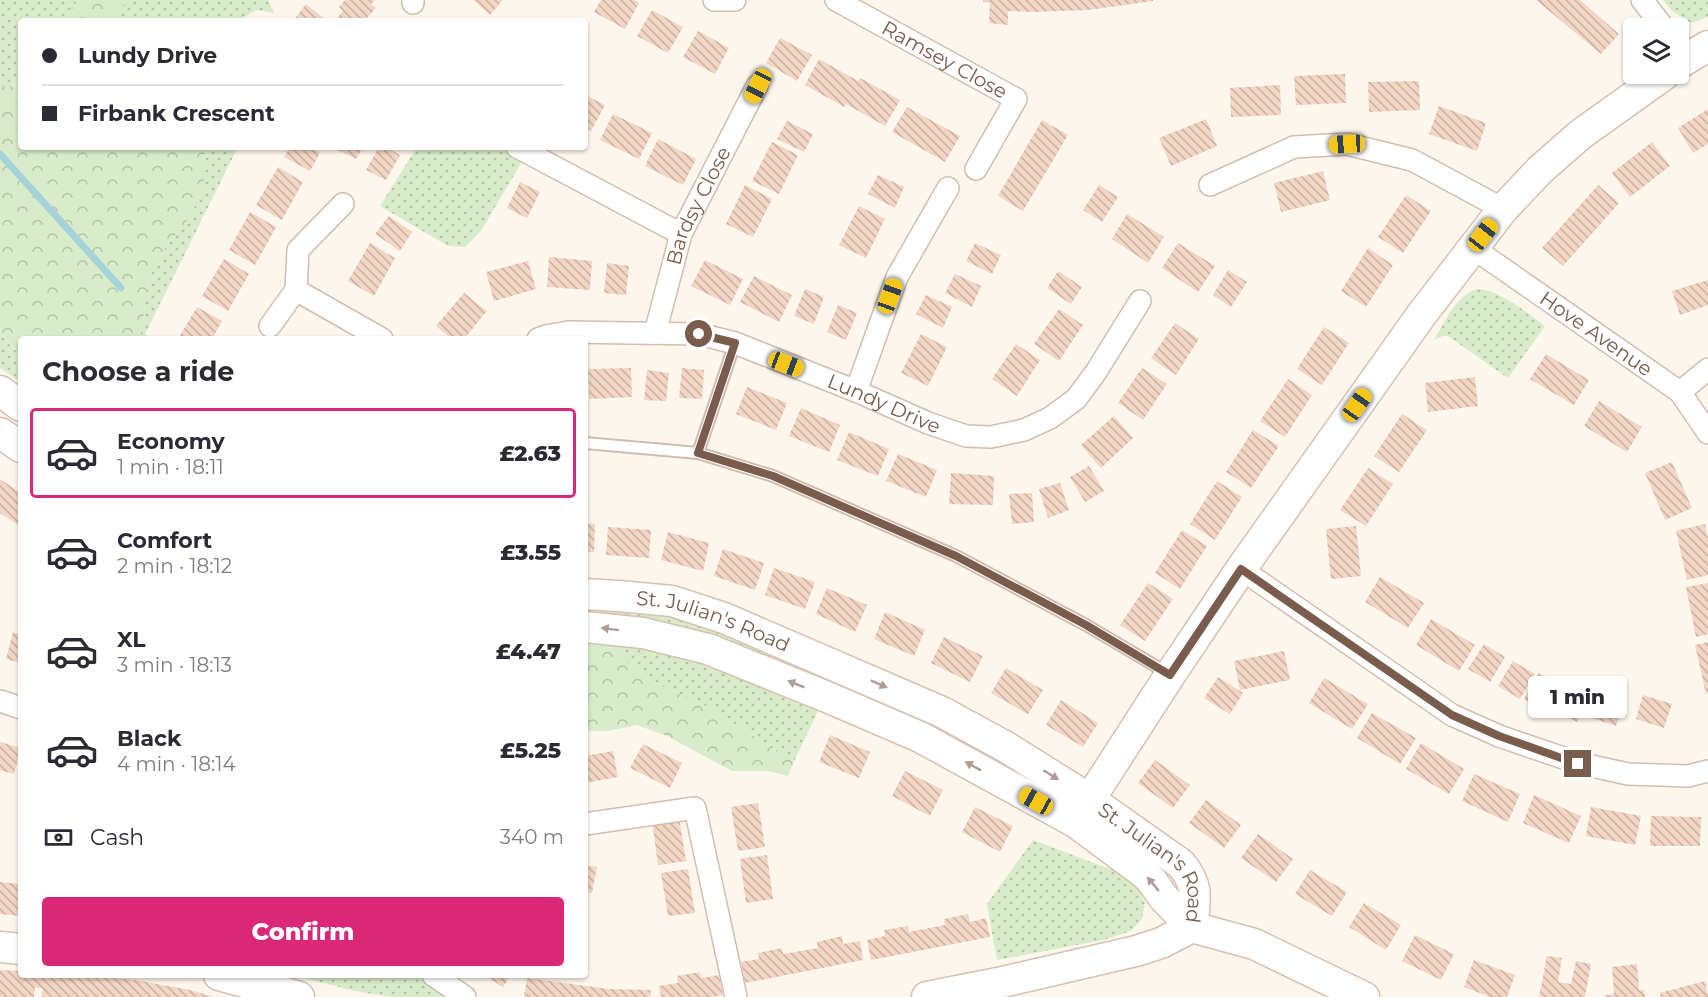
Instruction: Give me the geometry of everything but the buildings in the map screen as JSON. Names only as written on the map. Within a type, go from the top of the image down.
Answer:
[{"type":"street","points":[[714,0],[735,0]]},
{"type":"street","name":"Ramsey Close","points":[[836,0],[1016,99],[976,169]]},
{"type":"street","points":[[1642,0],[1656,18]]},
{"type":"street","points":[[1082,811],[1241,569],[1422,314],[1503,209],[1541,169],[1581,134],[1648,84]]},
{"type":"street","name":"Bardsy Close","points":[[655,333],[681,234],[758,86]]},
{"type":"street","points":[[1210,185],[1294,147],[1347,144],[1412,160],[1503,209]]},
{"type":"street","points":[[522,150],[681,234]]},
{"type":"street","points":[[856,391],[897,277],[948,188]]},
{"type":"street","points":[[270,326],[296,290],[298,250],[343,204]]},
{"type":"street","name":"Hove Avenue","points":[[1473,248],[1680,392],[1708,432]]},
{"type":"street","points":[[296,290],[377,336]]},
{"type":"street","name":"Lundy Drive","points":[[546,336],[568,332],[699,334],[735,343],[856,391],[928,423],[966,436],[991,437],[1024,430],[1050,418],[1076,399],[1096,372],[1140,301]]},
{"type":"street","points":[[1680,392],[1708,369]]},
{"type":"street","points":[[0,391],[18,404]]},
{"type":"street","points":[[0,432],[18,445]]},
{"type":"street","points":[[1241,569],[1452,715],[1499,736],[1578,764],[1628,774],[1688,776],[1708,771]]},
{"type":"street","name":"St. Julian's Road","points":[[588,594],[672,602],[724,618],[942,712],[1006,747],[1082,811],[1152,881],[1163,897],[1192,927]]},
{"type":"street","name":"St. Julian's Road","points":[[588,627],[643,633],[708,649],[920,737],[1082,811]]},
{"type":"street","points":[[827,697],[837,666]]},
{"type":"street","points":[[0,701],[18,707]]},
{"type":"street","points":[[588,824],[695,808],[736,997]]},
{"type":"street","points":[[927,997],[1136,951],[1161,943],[1192,927],[1254,944],[1364,997]]},
{"type":"street","points":[[0,947],[18,949]]},
{"type":"street","points":[[230,978],[299,997]]},
{"type":"street","points":[[437,978],[465,997]]},
{"type":"lane","points":[[698,453],[735,343]]},
{"type":"lane","points":[[588,443],[698,453],[773,476],[956,556],[1086,625],[1170,675]]},
{"type":"green space","points":[[0,0],[79,0],[62,18],[18,18],[18,82],[14,86],[0,87]]},
{"type":"green space","points":[[79,0],[132,0],[111,18],[62,18]]},
{"type":"green space","points":[[132,0],[268,0],[274,13],[257,10],[242,18],[111,18]]},
{"type":"green space","points":[[1663,0],[1708,0],[1708,17],[1691,23],[1689,18],[1683,18],[1672,11]]},
{"type":"green space","points":[[18,82],[18,150],[204,150],[206,158],[203,189],[190,217],[167,245],[148,279],[140,336],[18,336],[18,351],[0,334],[0,87],[14,86]]},
{"type":"green space","points":[[204,150],[237,150],[145,334],[148,336],[140,336],[148,279],[167,245],[190,217],[206,158]]},
{"type":"green space","points":[[415,150],[522,150],[527,153],[481,231],[465,247],[448,246],[380,206]]},
{"type":"green space","points":[[1477,289],[1503,297],[1545,326],[1508,378],[1448,336],[1434,340],[1457,303]]},
{"type":"green space","points":[[0,334],[18,351],[18,381],[0,368]]},
{"type":"green space","points":[[588,602],[633,605],[703,622],[825,675],[825,681],[588,618]]},
{"type":"green space","points":[[588,639],[625,643],[625,661],[650,681],[696,700],[794,761],[788,776],[768,771],[732,771],[667,736],[637,725],[609,731],[588,731]]},
{"type":"green space","points":[[625,643],[678,653],[819,709],[794,761],[696,700],[650,681],[625,661]]},
{"type":"green space","points":[[1033,840],[1123,874],[1138,889],[1145,902],[1142,919],[1131,931],[1103,940],[997,960],[987,904]]},
{"type":"green space","points":[[305,978],[426,978],[454,997],[392,997],[355,991]]},
{"type":"waterway","points":[[0,154],[121,288]]},
{"type":"route","points":[[699,334],[735,343],[698,453],[773,476],[956,556],[1086,625],[1170,675],[1241,569],[1452,715],[1499,736],[1578,764]]}]
